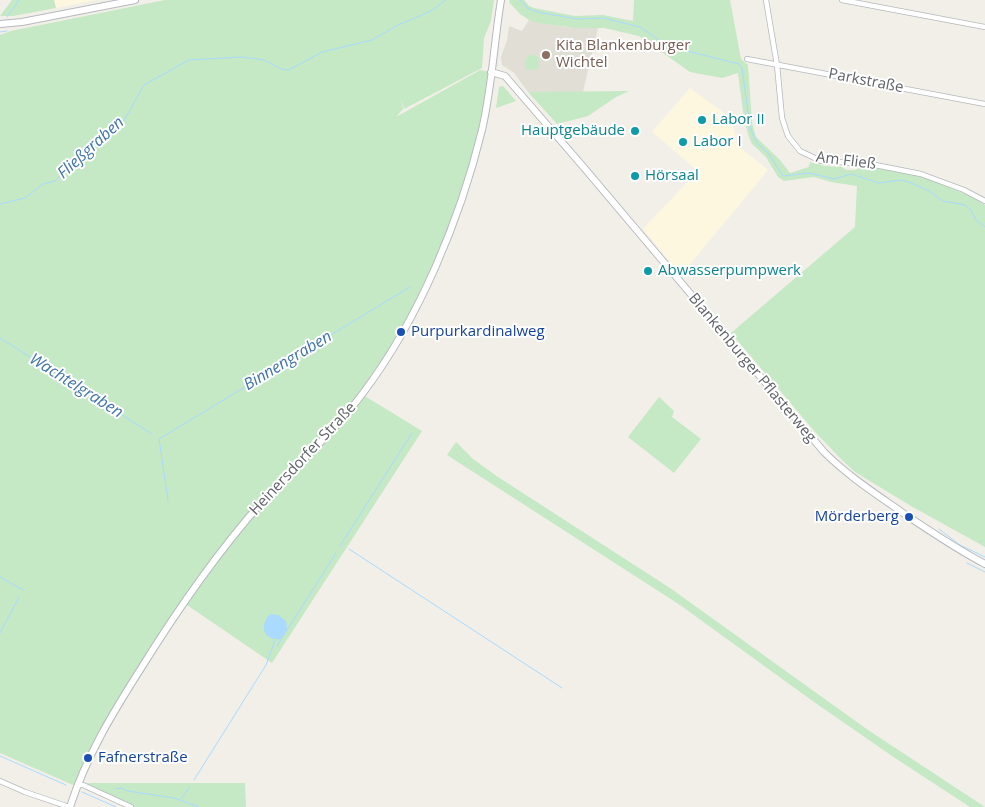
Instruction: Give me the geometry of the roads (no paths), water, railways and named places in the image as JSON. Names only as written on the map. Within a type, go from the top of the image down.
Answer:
[{"type":"main road","points":[[0,24],[22,22],[135,0]]},
{"type":"main road","name":"Heinersdorfer Straße","points":[[70,807],[88,758],[107,723],[186,600],[248,518],[334,430],[363,394],[390,352],[432,276],[455,218],[482,129],[501,0]]},
{"type":"main road","name":"Blankenburger Pflasterweg","points":[[491,72],[505,76],[535,110],[802,428],[828,456],[859,482],[893,506],[951,545],[985,564]]},
{"type":"street","name":"Am Fließ","points":[[766,0],[785,128],[794,145],[800,151],[821,162],[878,165],[921,174],[964,190],[985,201]]},
{"type":"street","points":[[842,0],[985,27]]},
{"type":"street","name":"Parkstraße","points":[[747,59],[985,104]]},
{"type":"street","points":[[0,781],[70,807]]},
{"type":"street","points":[[77,785],[82,785],[131,807]]},
{"type":"water","points":[[270,614],[278,615],[286,621],[287,629],[281,639],[270,638],[265,632],[265,623]]},
{"type":"waterway","points":[[7,17],[19,0]]},
{"type":"waterway","name":"Fließgraben","points":[[0,204],[25,198],[43,184],[55,181],[90,147],[110,135],[122,124],[144,85],[189,60],[242,57],[264,60],[281,69],[289,70],[322,52],[372,40],[398,25],[431,11],[446,0]]},
{"type":"waterway","name":"Fließgraben","points":[[520,0],[527,8],[537,12],[577,19],[603,18],[640,27],[667,46],[739,64],[742,68],[750,127],[757,143],[768,153],[783,176],[809,173],[834,179],[851,174],[879,183],[900,180],[909,182],[929,191],[943,201],[965,205],[970,209],[977,221],[985,227]]},
{"type":"waterway","points":[[0,32],[7,31]]},
{"type":"waterway","name":"Binnengraben","points":[[168,500],[159,439],[410,287]]},
{"type":"waterway","name":"Wachtelgraben","points":[[0,338],[152,434]]},
{"type":"waterway","points":[[340,546],[412,433]]},
{"type":"waterway","points":[[939,529],[960,545],[985,557]]},
{"type":"waterway","points":[[349,549],[562,688]]},
{"type":"waterway","points":[[277,646],[336,553]]},
{"type":"waterway","points":[[967,563],[985,572]]},
{"type":"waterway","points":[[0,577],[23,590]]},
{"type":"waterway","points":[[0,633],[19,597]]},
{"type":"waterway","points":[[194,780],[266,665],[275,640]]},
{"type":"waterway","points":[[0,756],[66,785]]},
{"type":"waterway","points":[[116,789],[121,788],[128,791],[174,798],[199,807]]},
{"type":"waterway","points":[[181,799],[189,788]]},
{"type":"waterway","points":[[82,792],[116,807]]},
{"type":"place","name":"Kita Blankenburger Wichtel","points":[[546,55]]},
{"type":"place","name":"Labor II","points":[[702,120]]},
{"type":"place","name":"Hauptgebäude","points":[[635,131]]},
{"type":"place","name":"Labor I","points":[[683,142]]},
{"type":"place","name":"Hörsaal","points":[[635,176]]},
{"type":"place","name":"Abwasserpumpwerk","points":[[648,271]]},
{"type":"place","name":"Purpurkardinalweg","points":[[401,332]]},
{"type":"place","name":"Mörderberg","points":[[909,517]]},
{"type":"place","name":"Fafnerstraße","points":[[88,758]]}]
